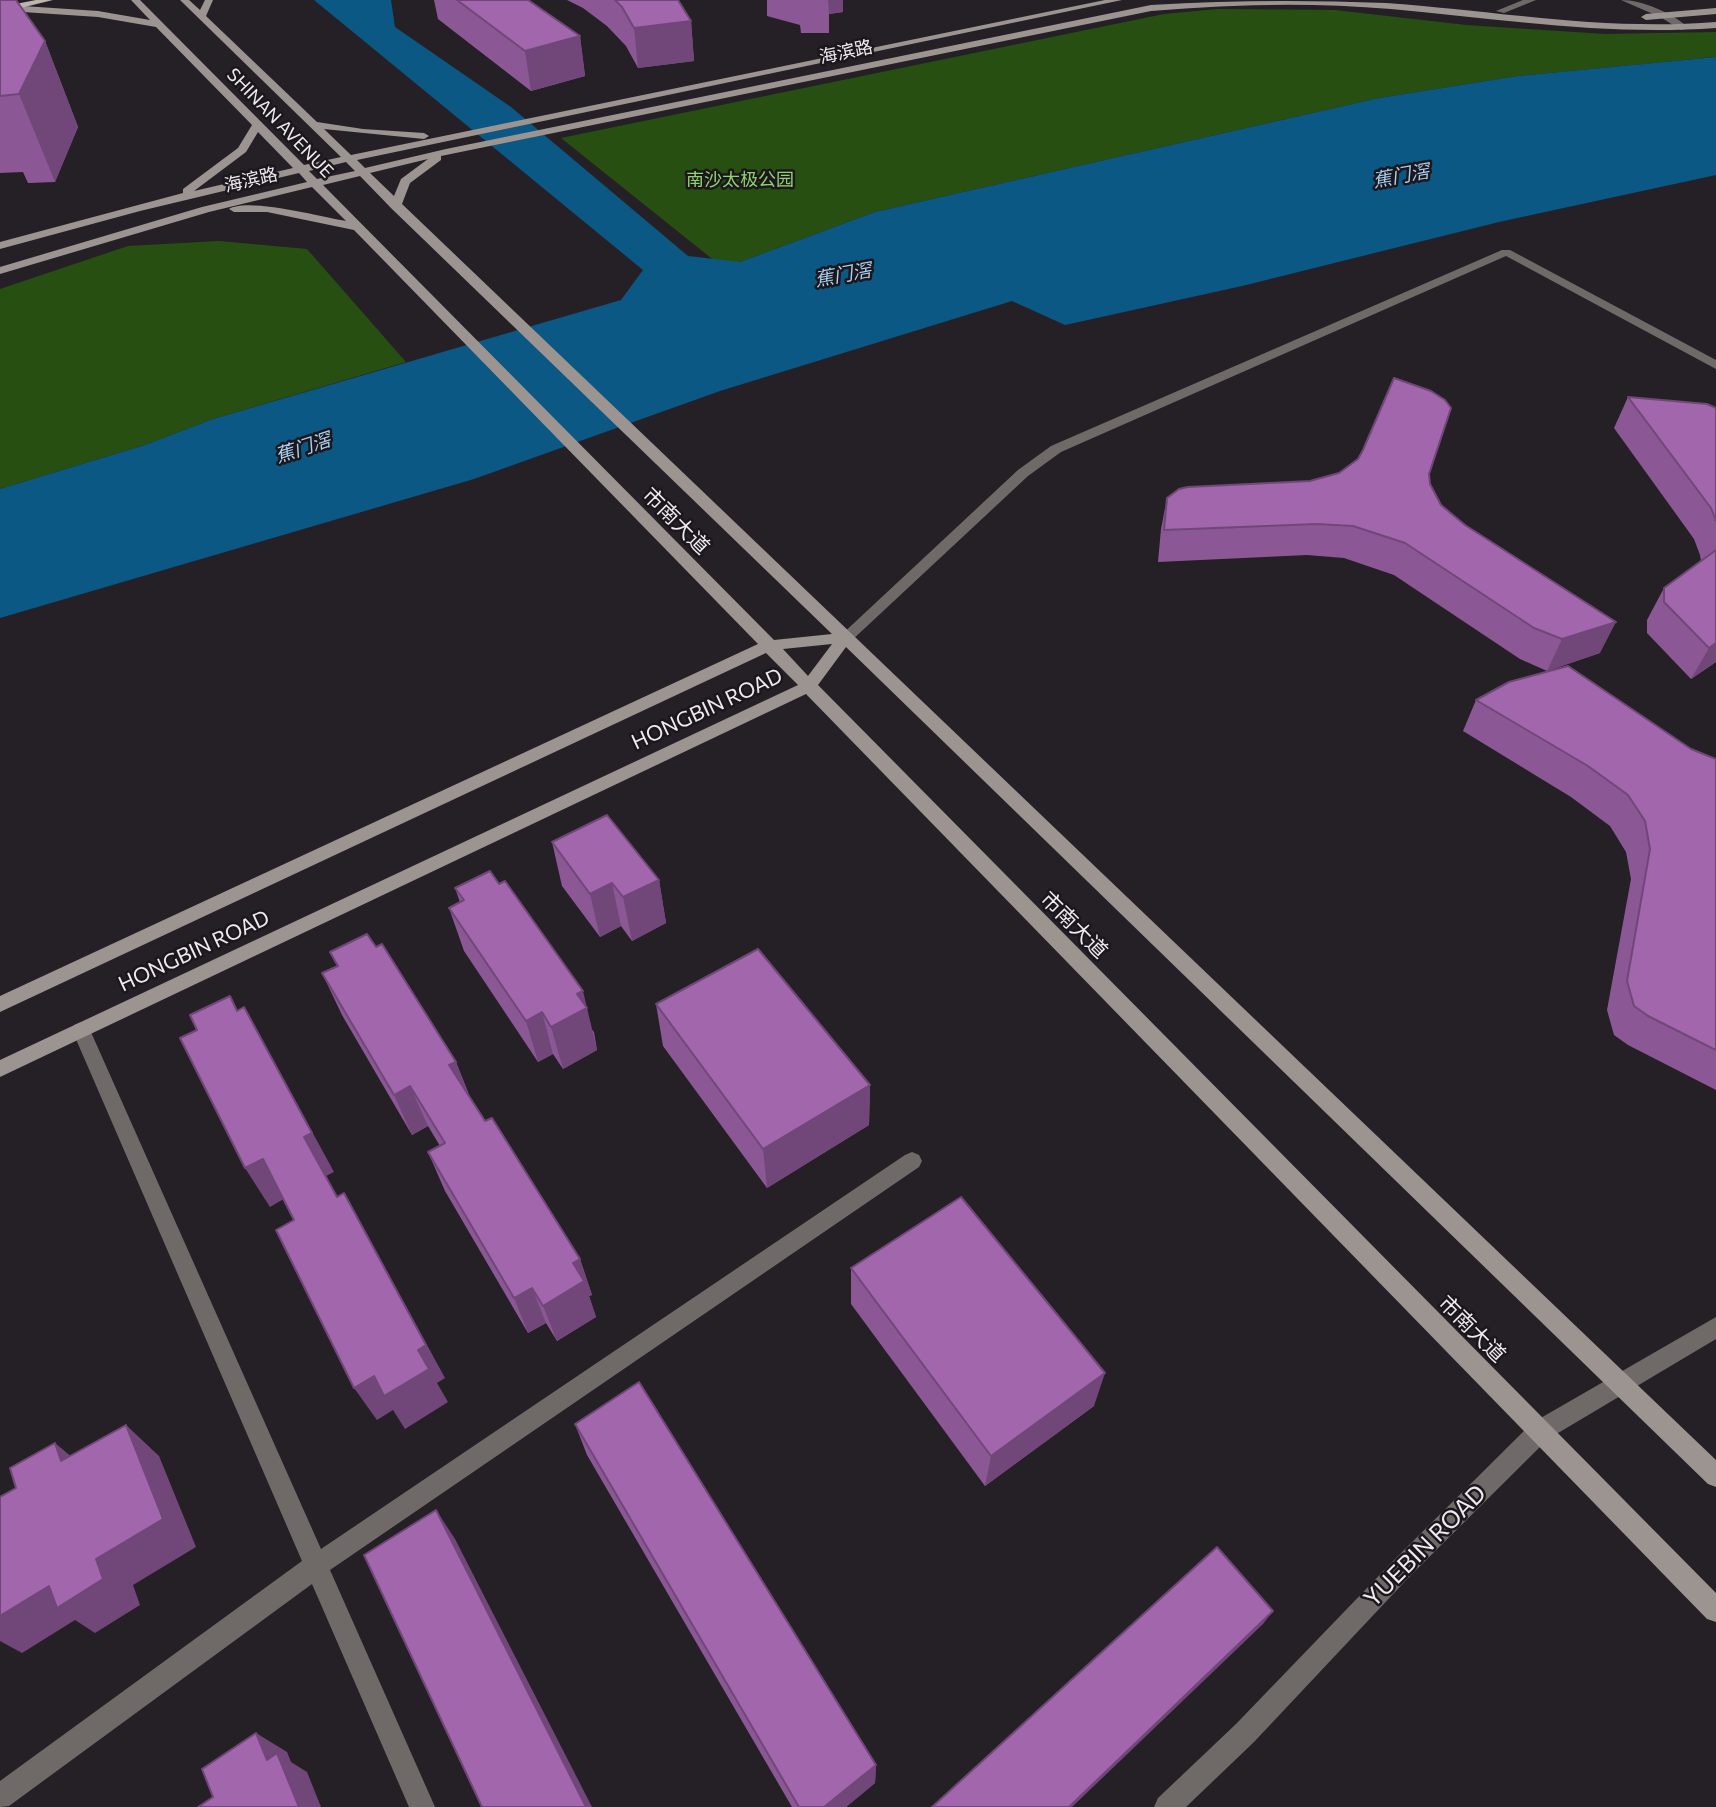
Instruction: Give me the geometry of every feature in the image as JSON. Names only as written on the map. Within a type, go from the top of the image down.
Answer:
[{"type":"main road","points":[[4,9],[48,0]]},
{"type":"main road","name":"SHINAN AVENUE","points":[[135,0],[400,271]]},
{"type":"main road","name":"SHINAN AVENUE","points":[[184,0],[447,256]]},
{"type":"main road","points":[[201,17],[209,0]]},
{"type":"main road","name":"海滨路","points":[[0,246],[104,215],[301,169],[1118,0]]},
{"type":"main road","points":[[1438,0],[1501,11],[1585,17],[1665,16],[1716,11]]},
{"type":"main road","name":"海滨路","points":[[0,271],[206,209],[446,152],[1137,11],[1188,4],[1346,2],[1578,27],[1684,28],[1716,25]]},
{"type":"main road","points":[[4,9],[98,14],[160,25]]},
{"type":"main road","points":[[311,124],[363,132],[448,137]]},
{"type":"main road","points":[[180,196],[242,150],[257,125]]},
{"type":"main road","points":[[396,207],[405,181],[446,152]]},
{"type":"main road","points":[[206,209],[267,209],[357,227]]},
{"type":"main road","name":"市南大道","points":[[447,256],[1716,1476]]},
{"type":"main road","name":"市南大道","points":[[400,271],[1716,1610]]},
{"type":"main road","name":"HONGBIN ROAD","points":[[0,1004],[768,646],[845,638]]},
{"type":"main road","name":"HONGBIN ROAD","points":[[0,1069],[808,687],[845,638]]},
{"type":"street","points":[[1501,11],[1532,0]]},
{"type":"street","points":[[1625,0],[1665,16],[1684,28]]},
{"type":"street","points":[[1645,0],[1680,15],[1699,27]]},
{"type":"street","points":[[845,638],[1023,473],[1056,449],[1506,252],[1716,365]]},
{"type":"street","points":[[81,1030],[422,1807]]},
{"type":"street","points":[[0,1797],[316,1566],[912,1161]]},
{"type":"street","name":"YUEBIN ROAD","points":[[1167,1807],[1245,1733],[1403,1567],[1540,1431],[1716,1327]]},
{"type":"green space","name":"南沙太极公园","points":[[1218,9],[1335,10],[1466,25],[1605,34],[1716,32],[1716,57],[1518,76],[1379,98],[875,212],[740,262],[716,262],[561,138],[1164,14]]},
{"type":"green space","points":[[219,241],[307,249],[406,362],[213,419],[145,445],[0,489],[0,289],[128,246]]},
{"type":"water","name":"蕉门滘","points":[[314,0],[391,0],[395,27],[511,107],[688,256],[740,262],[875,212],[1379,98],[1518,76],[1716,57],[1716,175],[1499,222],[1242,286],[1065,325],[1012,301],[720,391],[474,479],[0,618],[0,489],[145,445],[213,419],[621,300],[643,270]]},
{"type":"building","points":[[0,0],[16,0],[45,41],[19,94],[0,96]]},
{"type":"building","points":[[457,0],[528,0],[580,36],[525,51]]},
{"type":"building","points":[[615,0],[678,0],[691,21],[634,28]]},
{"type":"building","points":[[1394,378],[1431,391],[1445,400],[1451,408],[1429,474],[1430,484],[1441,505],[1465,525],[1616,622],[1562,639],[1534,628],[1405,543],[1353,526],[1317,524],[1164,530],[1167,498],[1179,489],[1310,481],[1339,473],[1358,459]]},
{"type":"building","points":[[1628,397],[1707,404],[1716,408],[1716,521],[1711,508]]},
{"type":"building","points":[[1716,550],[1716,643],[1709,648],[1664,602],[1664,588]]},
{"type":"building","points":[[1568,666],[1691,749],[1716,759],[1716,1050],[1648,1016],[1634,1006],[1627,981],[1650,849],[1645,821],[1628,795],[1588,766],[1476,700],[1509,682]]},
{"type":"building","points":[[607,815],[659,880],[623,897],[612,883],[590,894],[552,842]]},
{"type":"building","points":[[490,871],[499,884],[505,881],[583,991],[577,994],[587,1008],[551,1027],[542,1012],[526,1021],[449,908],[464,900],[455,888]]},
{"type":"building","points":[[367,934],[376,947],[382,944],[456,1062],[449,1065],[485,1121],[492,1118],[580,1259],[573,1263],[584,1281],[543,1306],[532,1288],[514,1298],[428,1152],[445,1143],[410,1086],[394,1095],[322,973],[338,966],[330,952]]},
{"type":"building","points":[[758,949],[870,1085],[763,1149],[656,1004]]},
{"type":"building","points":[[230,996],[237,1011],[244,1007],[312,1133],[304,1137],[337,1197],[344,1193],[426,1345],[418,1350],[429,1369],[384,1396],[374,1376],[354,1388],[276,1230],[294,1220],[263,1159],[245,1168],[180,1038],[197,1030],[190,1015]]},
{"type":"building","points":[[961,1197],[1105,1373],[991,1456],[851,1268]]},
{"type":"building","points":[[639,1382],[876,1765],[824,1807],[799,1807],[575,1424]]},
{"type":"building","points":[[126,1425],[163,1519],[96,1559],[103,1579],[57,1608],[49,1586],[0,1616],[0,1497],[16,1488],[10,1468],[55,1443],[61,1461]]},
{"type":"building","points":[[436,1510],[586,1807],[482,1807],[364,1555]]},
{"type":"building","points":[[1217,1547],[1273,1611],[1069,1807],[932,1807]]},
{"type":"building","points":[[256,1733],[267,1760],[277,1753],[299,1807],[198,1807],[213,1797],[202,1769]]}]
